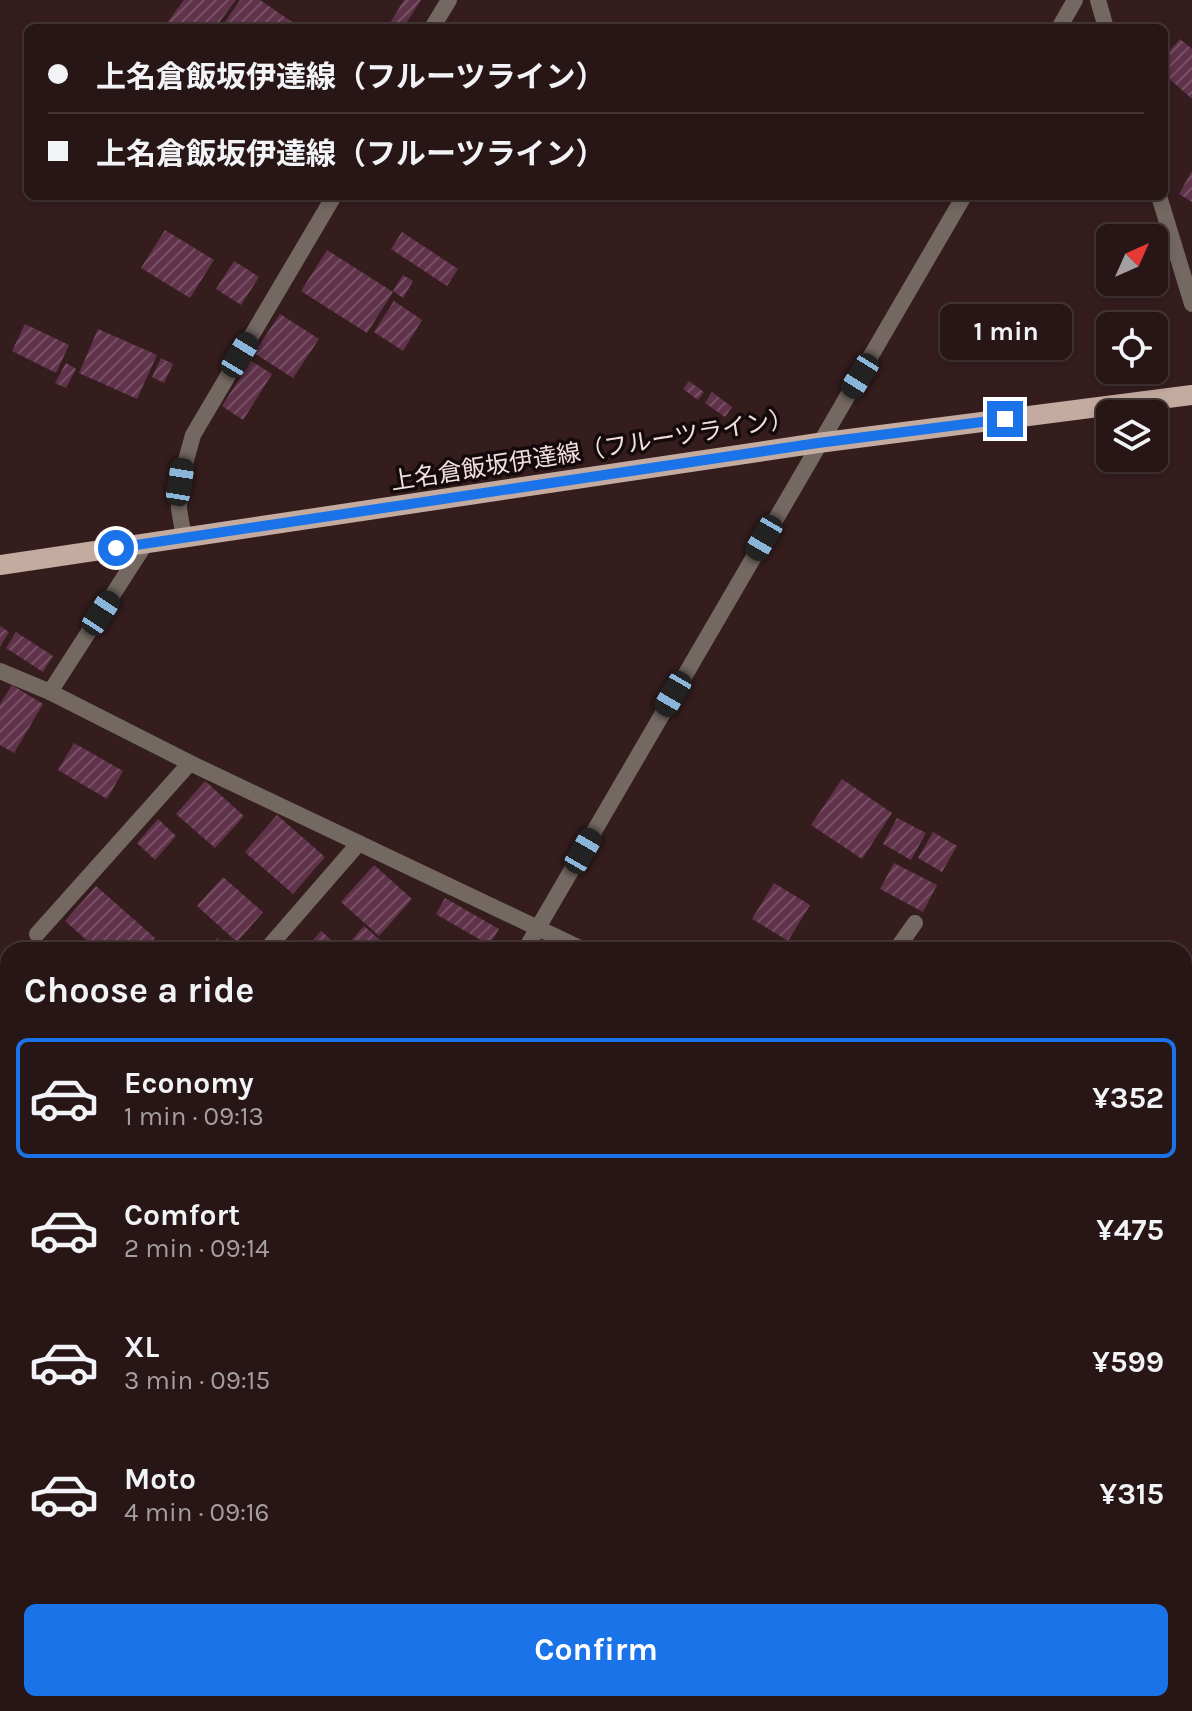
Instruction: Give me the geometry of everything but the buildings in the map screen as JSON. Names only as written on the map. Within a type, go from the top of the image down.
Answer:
[{"type":"main road","name":"上名倉飯坂伊達線（フルーツライン）","points":[[0,565],[818,443],[1192,395]]},
{"type":"street","points":[[434,24],[449,0]]},
{"type":"street","points":[[1061,24],[1075,0]]},
{"type":"street","points":[[1098,0],[1105,24]]},
{"type":"street","points":[[184,538],[179,509],[180,482],[193,435],[332,200]]},
{"type":"street","points":[[530,942],[962,200]]},
{"type":"street","points":[[1160,200],[1192,304]]},
{"type":"street","points":[[50,692],[146,543]]},
{"type":"street","points":[[0,671],[50,692],[190,763],[566,942]]},
{"type":"street","points":[[37,934],[190,763]]},
{"type":"street","points":[[273,942],[359,843]]},
{"type":"street","points":[[902,942],[915,923]]},
{"type":"route","points":[[116,548],[818,443],[1005,419]]}]
